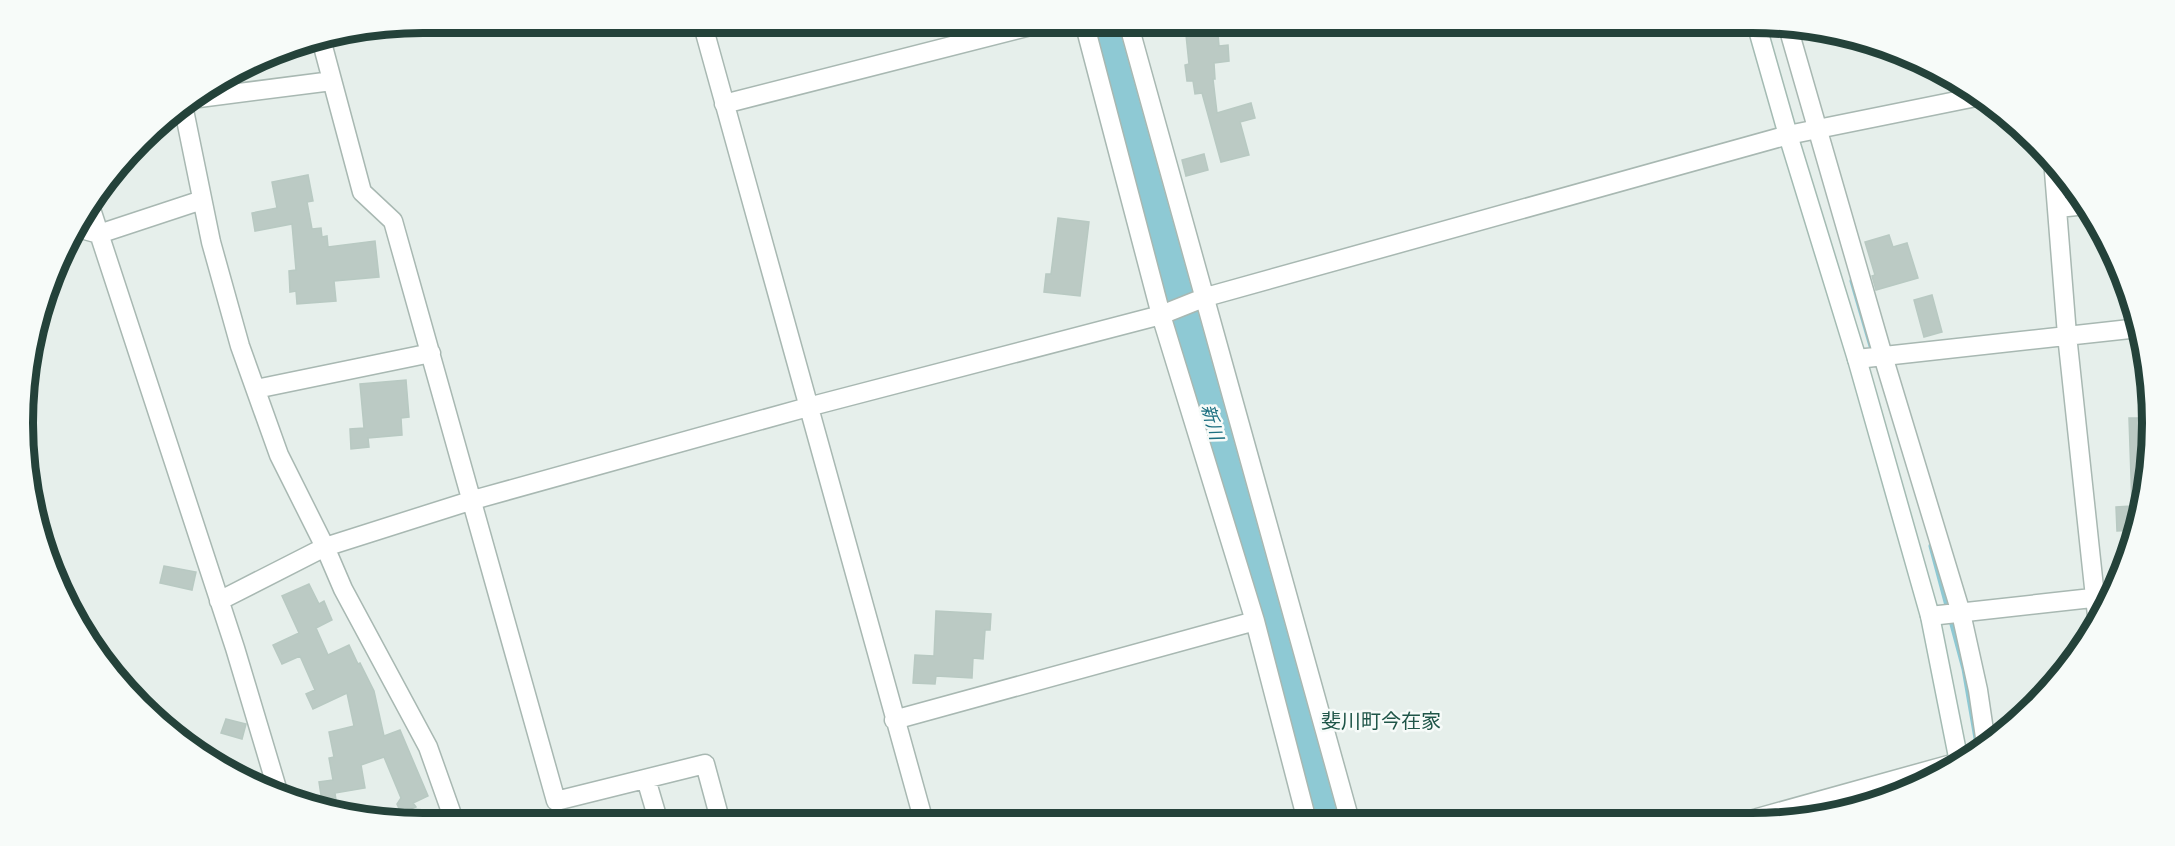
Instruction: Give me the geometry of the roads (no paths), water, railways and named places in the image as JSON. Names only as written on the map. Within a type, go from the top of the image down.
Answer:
[{"type":"street","points":[[705,33],[921,813]]},
{"type":"street","points":[[724,104],[1003,33]]},
{"type":"street","points":[[1087,33],[1161,315],[1255,621],[1305,813]]},
{"type":"street","points":[[1131,33],[1200,299],[1348,813]]},
{"type":"street","points":[[1759,33],[1857,359],[1929,616],[1957,754]]},
{"type":"street","points":[[1790,35],[1883,356],[1961,613],[1978,690],[1985,735]]},
{"type":"street","points":[[323,46],[362,192],[393,221],[556,801],[705,764],[718,813]]},
{"type":"street","points":[[210,97],[332,81]]},
{"type":"street","points":[[219,601],[325,547],[473,500],[807,406],[1161,315],[1200,299],[1788,135],[1969,99]]},
{"type":"street","points":[[185,115],[211,242],[237,336],[279,455],[325,547],[348,600],[428,747],[451,813]]},
{"type":"street","points":[[2055,178],[2067,335],[2103,594]]},
{"type":"street","points":[[84,230],[99,234],[202,200]]},
{"type":"street","points":[[2058,208],[2076,206]]},
{"type":"street","points":[[93,215],[219,601],[275,784]]},
{"type":"street","points":[[1857,359],[2131,329]]},
{"type":"street","points":[[256,389],[431,353]]},
{"type":"street","points":[[1929,616],[2101,597]]},
{"type":"street","points":[[894,720],[1255,621]]},
{"type":"street","points":[[1779,812],[1929,770]]},
{"type":"street","points":[[646,779],[656,813]]},
{"type":"waterway","name":"新川","points":[[1104,33],[1321,813]]},
{"type":"waterway","points":[[1852,281],[1873,353]]},
{"type":"waterway","points":[[1931,546],[1964,669],[1977,741]]},
{"type":"district","name":"斐川町今在家","points":[[1381,721]]}]
